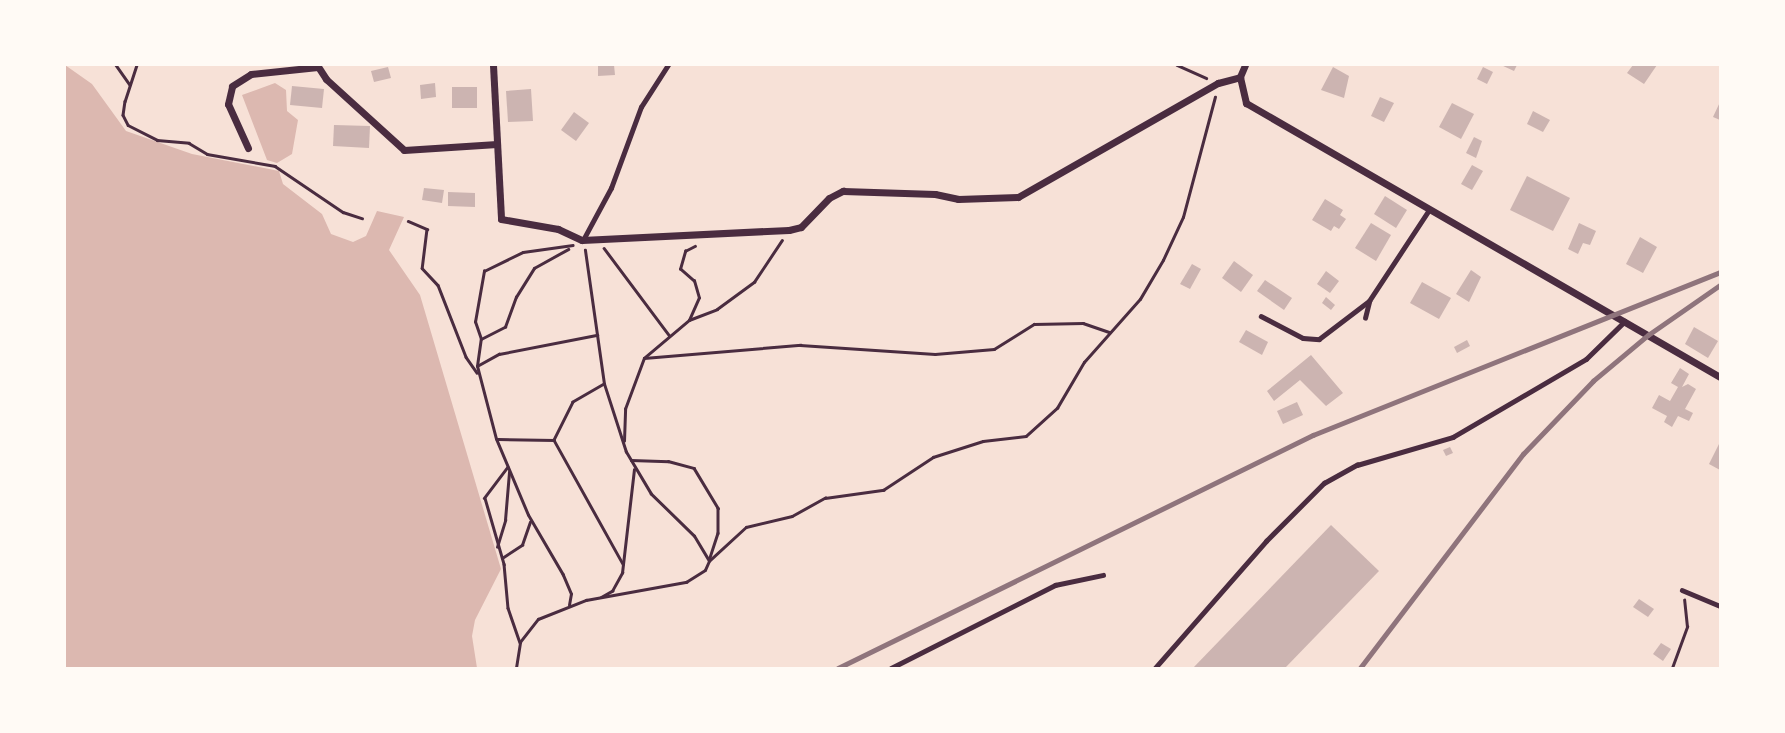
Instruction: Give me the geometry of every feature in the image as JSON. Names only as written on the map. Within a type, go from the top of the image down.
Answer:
[{"type":"street","points":[[494,65],[501,219],[558,229],[582,240],[789,230],[801,227],[828,198],[843,191],[935,194],[958,199],[1018,197],[1218,83],[1240,77]]},
{"type":"street","points":[[1245,65],[1240,77],[1246,103],[1720,377]]},
{"type":"street","points":[[248,148],[228,104],[232,86],[251,74],[318,66],[404,150],[497,144]]},
{"type":"lane","points":[[582,240],[611,188],[641,107],[667,65]]},
{"type":"lane","points":[[1261,316],[1311,340],[1354,317],[1369,301],[1429,210]]},
{"type":"lane","points":[[1365,318],[1369,301]]},
{"type":"lane","points":[[1155,668],[1266,541],[1324,483],[1357,465],[1453,437],[1586,359],[1625,321]]},
{"type":"lane","points":[[891,668],[1055,584],[1103,575]]},
{"type":"lane","points":[[1682,590],[1720,606]]},
{"type":"path","points":[[116,65],[131,86]]},
{"type":"path","points":[[137,65],[123,115],[128,125],[157,140],[189,143],[206,154],[275,166],[343,212],[362,218]]},
{"type":"path","points":[[709,561],[746,527],[792,516],[825,498],[883,490],[933,457],[983,441],[1026,436],[1057,408],[1109,332],[1140,299],[1183,217],[1218,83],[1177,65]]},
{"type":"path","points":[[408,221],[426,229],[422,268],[438,285],[466,357],[479,376]]},
{"type":"path","points":[[623,445],[625,408],[645,358],[689,320],[717,309],[754,282],[789,230]]},
{"type":"path","points":[[689,320],[699,298],[694,281],[680,269],[685,251],[714,235]]},
{"type":"path","points":[[481,339],[505,327],[516,297],[534,268],[582,240],[592,276],[594,316],[604,384],[623,445],[634,470],[705,549],[709,561]]},
{"type":"path","points":[[597,240],[670,335]]},
{"type":"path","points":[[569,248],[523,252],[484,271],[475,322],[481,339],[477,366],[496,439],[531,521],[563,575],[570,594],[569,605]]},
{"type":"path","points":[[645,358],[800,345],[935,354],[994,349],[1034,324],[1083,323],[1109,332]]},
{"type":"path","points":[[477,366],[499,354],[597,335]]},
{"type":"path","points":[[554,440],[573,402],[604,384]]},
{"type":"path","points":[[496,439],[554,440]]},
{"type":"path","points":[[554,440],[623,564]]},
{"type":"path","points":[[520,642],[538,619],[569,605],[686,582],[705,570],[718,533],[718,508],[694,468],[668,461],[630,460]]},
{"type":"path","points":[[497,547],[505,520],[508,469]]},
{"type":"path","points":[[508,469],[485,498],[502,558],[504,590],[520,642],[516,668]]},
{"type":"path","points":[[600,597],[618,584],[623,564],[634,470]]},
{"type":"path","points":[[502,558],[522,545],[531,521]]},
{"type":"path","points":[[1672,668],[1687,627],[1682,590]]},
{"type":"shaded area","points":[[65,65],[92,84],[126,131],[192,154],[279,171],[283,184],[322,214],[331,234],[353,242],[366,236],[377,211],[404,217],[389,250],[420,295],[501,569],[475,620],[472,636],[477,668],[65,668]]},
{"type":"shaded area","points":[[275,83],[286,90],[287,111],[298,120],[292,154],[277,163],[267,160],[242,95]]},
{"type":"building","points":[[598,65],[614,65],[615,75],[598,76]]},
{"type":"building","points":[[1501,65],[1517,65],[1514,71]]},
{"type":"building","points":[[1633,65],[1657,65],[1644,84],[1627,73]]},
{"type":"building","points":[[388,67],[391,78],[374,82],[371,71]]},
{"type":"building","points":[[1333,67],[1349,76],[1344,98],[1321,90]]},
{"type":"building","points":[[1483,67],[1493,72],[1487,84],[1477,79]]},
{"type":"building","points":[[435,83],[436,97],[421,99],[420,85]]},
{"type":"building","points":[[292,86],[324,89],[322,108],[290,105]]},
{"type":"building","points":[[452,87],[477,87],[477,108],[452,108]]},
{"type":"building","points":[[531,89],[533,121],[508,122],[506,91]]},
{"type":"building","points":[[1380,97],[1394,103],[1384,122],[1371,116]]},
{"type":"building","points":[[1720,102],[1720,120],[1713,117]]},
{"type":"building","points":[[1452,103],[1474,114],[1461,139],[1439,127]]},
{"type":"building","points":[[1533,111],[1550,120],[1543,132],[1527,124]]},
{"type":"building","points":[[574,112],[589,123],[576,141],[561,130]]},
{"type":"building","points":[[334,125],[370,126],[369,148],[333,146]]},
{"type":"building","points":[[1474,137],[1482,141],[1476,158],[1466,153]]},
{"type":"building","points":[[1472,165],[1483,171],[1472,190],[1461,184]]},
{"type":"building","points":[[1527,176],[1570,198],[1553,231],[1510,210]]},
{"type":"building","points":[[424,188],[444,190],[442,203],[422,200]]},
{"type":"building","points":[[448,192],[475,193],[475,207],[448,206]]},
{"type":"building","points":[[1385,196],[1407,210],[1396,228],[1374,214]]},
{"type":"building","points":[[1325,199],[1343,210],[1340,215],[1346,219],[1339,229],[1334,226],[1331,231],[1312,220]]},
{"type":"building","points":[[1371,223],[1391,235],[1376,261],[1355,248]]},
{"type":"building","points":[[1579,223],[1596,231],[1590,245],[1583,243],[1578,254],[1568,249]]},
{"type":"building","points":[[1640,237],[1657,247],[1643,273],[1626,264]]},
{"type":"building","points":[[1234,261],[1253,275],[1241,292],[1222,278]]},
{"type":"building","points":[[1192,264],[1201,269],[1190,289],[1180,284]]},
{"type":"building","points":[[1471,270],[1481,277],[1469,302],[1456,294]]},
{"type":"building","points":[[1326,271],[1339,281],[1330,293],[1317,284]]},
{"type":"building","points":[[1265,280],[1292,298],[1284,310],[1257,291]]},
{"type":"building","points":[[1422,282],[1451,298],[1439,319],[1410,303]]},
{"type":"building","points":[[1326,297],[1335,305],[1331,310],[1322,303]]},
{"type":"building","points":[[1694,327],[1718,341],[1708,358],[1685,344]]},
{"type":"building","points":[[1246,330],[1268,342],[1262,355],[1239,342]]},
{"type":"building","points":[[1467,340],[1470,346],[1457,353],[1454,347]]},
{"type":"building","points":[[1311,355],[1343,393],[1326,406],[1300,380],[1274,401],[1267,391]]},
{"type":"building","points":[[1680,368],[1689,374],[1682,387],[1688,384],[1696,389],[1685,409],[1693,413],[1689,421],[1678,416],[1672,427],[1664,422],[1667,416],[1652,408],[1659,395],[1670,401],[1678,387],[1671,383]]},
{"type":"building","points":[[1297,402],[1303,415],[1283,424],[1277,411]]},
{"type":"building","points":[[1720,442],[1720,470],[1709,464]]},
{"type":"building","points":[[1450,447],[1453,453],[1446,456],[1443,450]]},
{"type":"building","points":[[1331,525],[1379,571],[1285,668],[1193,668]]},
{"type":"building","points":[[1639,599],[1654,609],[1648,617],[1633,607]]},
{"type":"building","points":[[1661,643],[1671,649],[1663,661],[1653,654]]},
{"type":"railway","points":[[838,668],[1313,435],[1720,272]]},
{"type":"railway","points":[[1360,668],[1523,454],[1593,381],[1648,335],[1720,285]]}]
